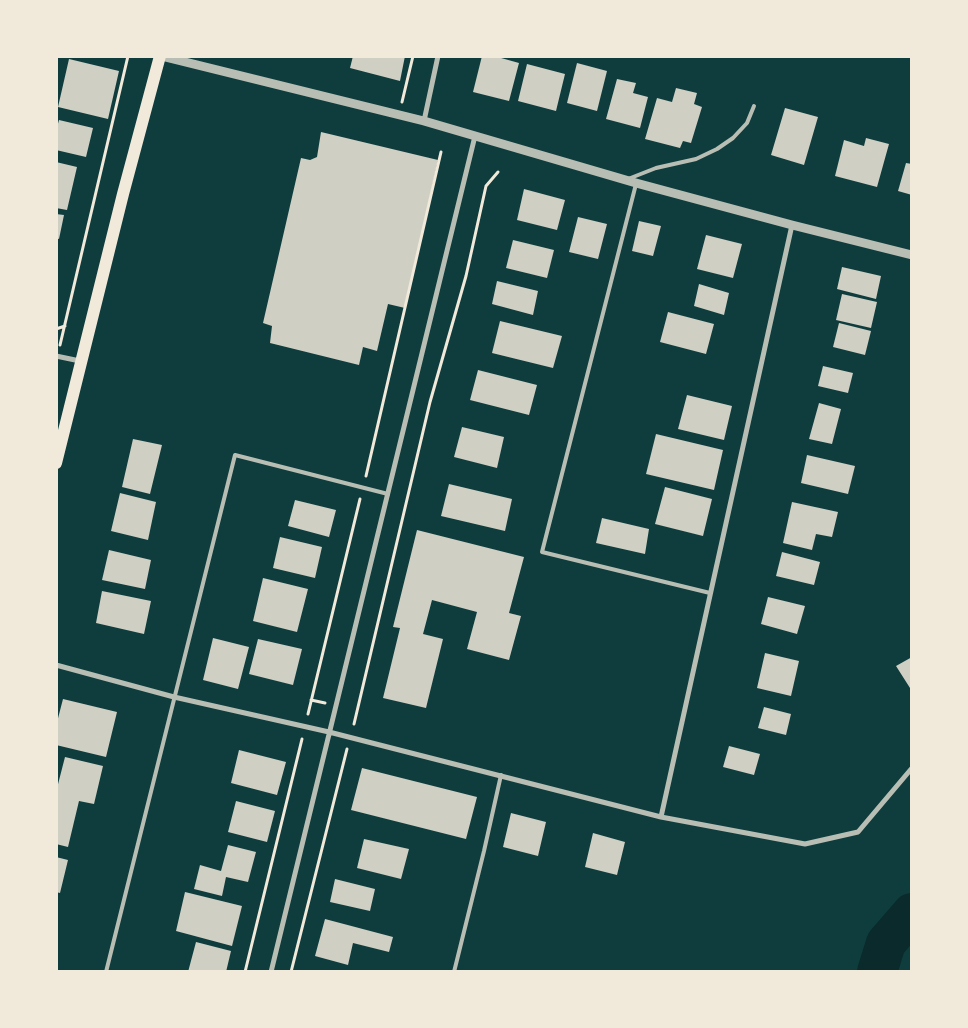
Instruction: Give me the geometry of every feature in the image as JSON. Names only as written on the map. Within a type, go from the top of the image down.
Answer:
[{"type":"main road","points":[[56,463],[123,194],[160,56]]},
{"type":"street","points":[[160,56],[399,114],[625,180],[792,225],[912,254]]},
{"type":"street","points":[[424,121],[438,56]]},
{"type":"street","points":[[271,972],[475,135]]},
{"type":"street","points":[[661,817],[792,225]]},
{"type":"street","points":[[57,356],[82,362]]},
{"type":"street","points":[[56,665],[174,697],[306,726],[661,817],[805,844],[858,832],[912,768]]},
{"type":"lane","points":[[625,180],[656,168],[696,159],[717,149],[733,138],[747,123],[754,106]]},
{"type":"lane","points":[[636,183],[542,552],[710,594]]},
{"type":"lane","points":[[106,972],[236,455],[388,494]]},
{"type":"lane","points":[[454,972],[501,775]]},
{"type":"path","points":[[57,356],[128,56]]},
{"type":"path","points":[[399,114],[413,56]]},
{"type":"path","points":[[245,972],[306,726],[441,152]]},
{"type":"path","points":[[291,972],[350,737],[430,402],[466,276],[486,186],[498,172]]},
{"type":"path","points":[[56,329],[65,326]]},
{"type":"building","points":[[353,56],[405,56],[400,81],[350,68]]},
{"type":"building","points":[[482,56],[494,56],[519,63],[509,101],[473,92]]},
{"type":"building","points":[[69,59],[119,71],[108,119],[58,107]]},
{"type":"building","points":[[577,63],[607,71],[597,111],[567,103]]},
{"type":"building","points":[[527,64],[565,74],[556,111],[518,101]]},
{"type":"building","points":[[617,79],[636,83],[633,93],[648,97],[640,128],[606,119]]},
{"type":"building","points":[[676,88],[697,93],[694,104],[702,107],[691,143],[683,141],[680,148],[645,139],[657,98],[672,102]]},
{"type":"building","points":[[785,108],[818,117],[804,165],[771,155]]},
{"type":"building","points":[[59,120],[93,128],[86,157],[56,150],[56,131]]},
{"type":"building","points":[[321,132],[438,160],[405,308],[388,304],[377,351],[363,347],[359,365],[270,343],[272,326],[263,323],[301,158],[310,160],[317,157]]},
{"type":"building","points":[[866,138],[889,144],[877,187],[835,176],[844,140],[864,146]]},
{"type":"building","points":[[56,162],[77,167],[67,210],[56,208]]},
{"type":"building","points":[[906,163],[912,164],[912,195],[898,191]]},
{"type":"building","points":[[524,189],[565,200],[557,230],[517,220]]},
{"type":"building","points":[[56,214],[64,215],[59,239],[56,238]]},
{"type":"building","points":[[578,217],[607,224],[598,259],[569,252]]},
{"type":"building","points":[[639,221],[661,226],[653,256],[632,251]]},
{"type":"building","points":[[706,235],[742,244],[733,278],[697,269]]},
{"type":"building","points":[[513,240],[554,250],[547,278],[506,268]]},
{"type":"building","points":[[842,267],[881,276],[876,299],[837,289]]},
{"type":"building","points":[[497,281],[538,291],[533,315],[492,304]]},
{"type":"building","points":[[699,284],[729,293],[724,315],[694,306]]},
{"type":"building","points":[[842,294],[877,302],[871,328],[836,320]]},
{"type":"building","points":[[668,312],[714,324],[706,354],[660,342]]},
{"type":"building","points":[[500,321],[562,336],[553,368],[492,353]]},
{"type":"building","points":[[839,323],[871,331],[865,355],[833,347]]},
{"type":"building","points":[[823,366],[853,373],[848,393],[818,386]]},
{"type":"building","points":[[478,370],[537,385],[529,415],[470,400]]},
{"type":"building","points":[[687,395],[732,406],[724,440],[678,429]]},
{"type":"building","points":[[819,403],[841,409],[832,444],[809,439]]},
{"type":"building","points":[[462,427],[504,437],[497,468],[454,457]]},
{"type":"building","points":[[656,434],[723,450],[714,490],[646,474]]},
{"type":"building","points":[[133,439],[162,445],[150,494],[122,487]]},
{"type":"building","points":[[807,455],[855,466],[848,494],[801,483]]},
{"type":"building","points":[[449,484],[512,499],[505,531],[441,516]]},
{"type":"building","points":[[665,487],[712,499],[703,536],[655,524]]},
{"type":"building","points":[[120,493],[156,502],[148,540],[111,531]]},
{"type":"building","points":[[295,500],[336,510],[329,537],[288,526]]},
{"type":"building","points":[[792,502],[838,512],[832,537],[816,534],[812,550],[783,543]]},
{"type":"building","points":[[602,518],[649,529],[645,554],[596,543]]},
{"type":"building","points":[[417,530],[524,557],[509,613],[521,616],[509,660],[467,649],[477,612],[432,600],[423,634],[443,639],[426,708],[383,698],[400,628],[393,627]]},
{"type":"building","points":[[280,537],[322,547],[315,578],[273,568]]},
{"type":"building","points":[[109,550],[151,560],[145,589],[102,580]]},
{"type":"building","points":[[782,552],[820,562],[814,585],[776,576]]},
{"type":"building","points":[[263,578],[308,589],[297,632],[253,621]]},
{"type":"building","points":[[102,591],[151,601],[144,634],[96,623]]},
{"type":"building","points":[[768,597],[805,606],[797,634],[761,624]]},
{"type":"building","points":[[213,638],[249,647],[238,689],[203,680]]},
{"type":"building","points":[[258,639],[302,649],[293,685],[249,674]]},
{"type":"building","points":[[765,653],[799,661],[791,696],[757,688]]},
{"type":"building","points":[[912,657],[912,686],[910,688],[896,666]]},
{"type":"building","points":[[63,699],[117,712],[106,757],[56,745],[56,726]]},
{"type":"building","points":[[764,707],[791,714],[786,735],[758,728]]},
{"type":"building","points":[[729,746],[760,754],[754,775],[723,767]]},
{"type":"building","points":[[239,750],[286,762],[277,795],[231,783]]},
{"type":"building","points":[[65,757],[103,766],[94,804],[79,801],[68,847],[56,844],[56,792]]},
{"type":"building","points":[[362,768],[477,797],[466,839],[351,810]]},
{"type":"building","points":[[236,801],[275,811],[267,842],[228,832]]},
{"type":"building","points":[[511,813],[546,822],[538,856],[503,847]]},
{"type":"building","points":[[593,833],[625,842],[617,875],[585,867]]},
{"type":"building","points":[[364,839],[409,849],[401,879],[357,868]]},
{"type":"building","points":[[228,845],[256,852],[248,882],[226,877],[222,896],[194,889],[200,865],[221,871]]},
{"type":"building","points":[[56,857],[68,860],[60,893],[56,892]]},
{"type":"building","points":[[335,879],[375,889],[370,911],[330,902]]},
{"type":"building","points":[[185,892],[242,906],[232,946],[176,931]]},
{"type":"building","points":[[325,919],[393,937],[389,952],[353,943],[348,965],[315,956]]},
{"type":"building","points":[[196,942],[231,951],[226,972],[188,972]]},
{"type":"waterway","points":[[877,972],[886,943],[912,913]]}]
